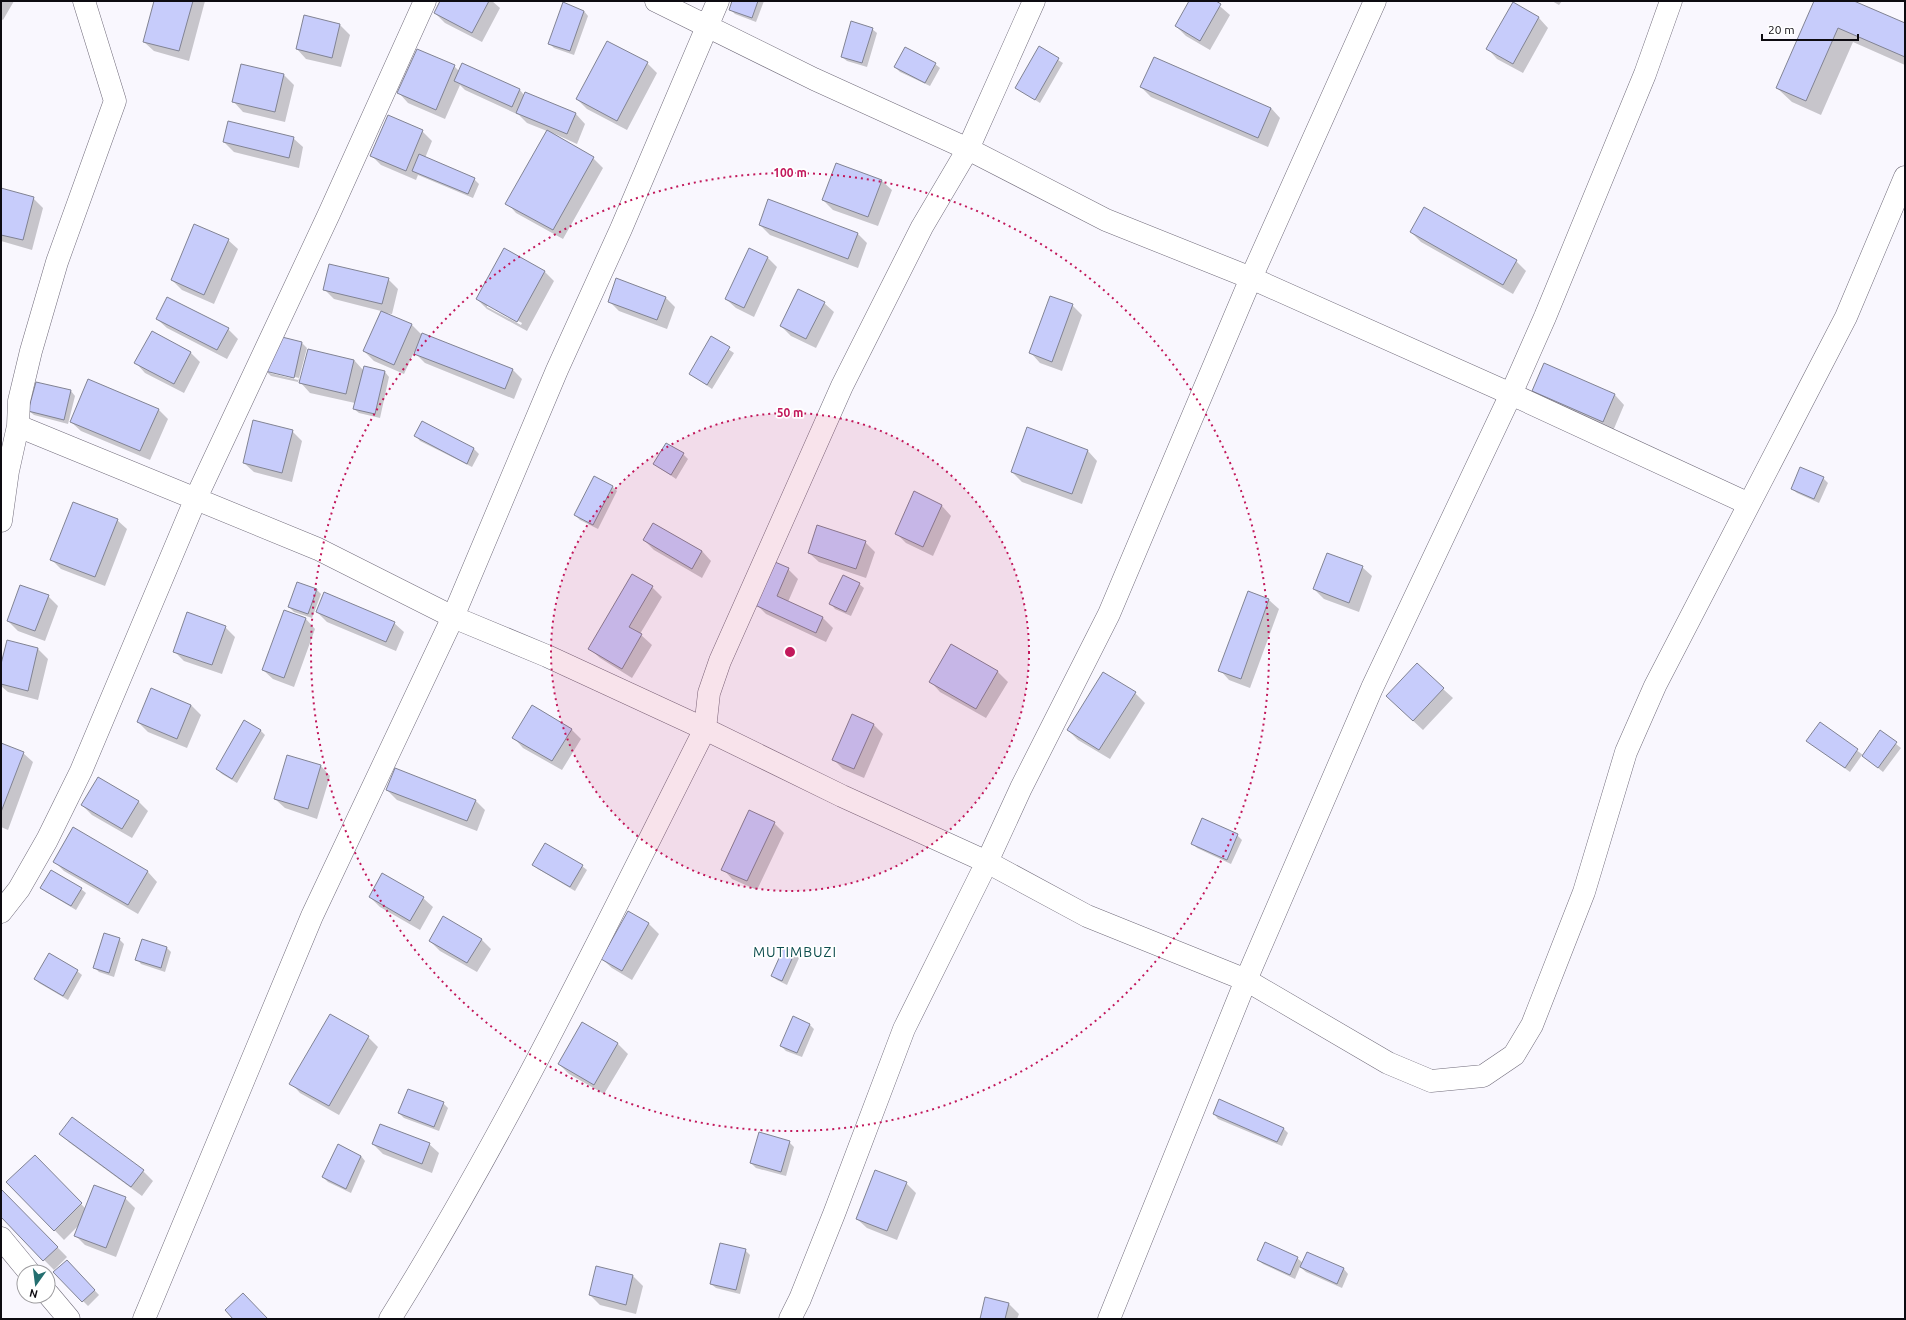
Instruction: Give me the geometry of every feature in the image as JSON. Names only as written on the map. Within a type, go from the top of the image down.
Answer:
[{"type":"street","points":[[1,521],[8,471],[18,426],[19,401],[31,351],[57,262],[115,101],[84,1]]},
{"type":"street","points":[[1,912],[19,889],[47,840],[81,772],[196,498],[329,214],[425,1]]},
{"type":"street","points":[[656,1],[814,79],[968,149],[1106,220],[1251,278],[1511,394],[1748,504]]},
{"type":"street","points":[[144,1319],[312,916],[453,617],[557,370],[621,229],[718,1]]},
{"type":"street","points":[[390,1319],[437,1244],[564,1008],[705,729],[708,693],[720,661],[842,386],[922,227],[968,149],[1034,1]]},
{"type":"street","points":[[790,1319],[800,1299],[834,1214],[904,1029],[987,862],[1021,788],[1109,614],[1251,278],[1375,1]]},
{"type":"street","points":[[1109,1319],[1246,980],[1372,688],[1511,394],[1544,317],[1645,74],[1671,1]]},
{"type":"street","points":[[18,426],[318,549],[453,617],[547,656],[705,729],[842,796],[987,862],[1087,916],[1246,980],[1388,1062],[1431,1081],[1483,1076],[1514,1055],[1532,1025],[1584,892],[1626,752],[1655,686],[1846,317],[1905,177]]},
{"type":"street","points":[[1,1238],[22,1264]]},
{"type":"street","points":[[56,1304],[69,1319]]},
{"type":"building","points":[[154,1],[193,1],[179,51],[143,42]]},
{"type":"building","points":[[440,1],[489,1],[472,33],[434,13]]},
{"type":"building","points":[[732,1],[758,1],[752,18],[729,10]]},
{"type":"building","points":[[1189,1],[1216,1],[1221,4],[1200,41],[1175,26]]},
{"type":"building","points":[[1814,1],[1854,1],[1905,23],[1905,57],[1838,28],[1806,101],[1776,88]]},
{"type":"building","points":[[563,2],[584,11],[570,51],[548,44]]},
{"type":"building","points":[[1513,2],[1539,17],[1513,64],[1486,49]]},
{"type":"building","points":[[304,15],[340,24],[332,58],[296,49]]},
{"type":"building","points":[[851,21],[873,28],[862,63],[841,57]]},
{"type":"building","points":[[607,41],[648,62],[617,121],[576,99]]},
{"type":"building","points":[[1039,46],[1059,58],[1035,100],[1015,88]]},
{"type":"building","points":[[905,47],[936,63],[925,83],[894,67]]},
{"type":"building","points":[[417,49],[455,65],[436,110],[397,93]]},
{"type":"building","points":[[1154,57],[1271,108],[1258,138],[1140,87]]},
{"type":"building","points":[[462,63],[520,89],[512,107],[454,81]]},
{"type":"building","points":[[241,64],[284,74],[275,112],[232,102]]},
{"type":"building","points":[[525,92],[576,113],[567,134],[516,113]]},
{"type":"building","points":[[388,115],[423,130],[406,171],[370,156]]},
{"type":"building","points":[[228,121],[294,137],[289,158],[223,142]]},
{"type":"building","points":[[547,130],[594,157],[553,230],[505,204]]},
{"type":"building","points":[[419,154],[475,178],[468,194],[412,171]]},
{"type":"building","points":[[836,163],[882,180],[868,217],[822,200]]},
{"type":"building","points":[[1,188],[34,197],[23,240],[1,235]]},
{"type":"building","points":[[768,199],[858,233],[848,259],[759,225]]},
{"type":"building","points":[[1424,207],[1517,260],[1503,285],[1410,232]]},
{"type":"building","points":[[194,224],[229,239],[204,295],[171,280]]},
{"type":"building","points":[[504,248],[545,271],[517,322],[476,299]]},
{"type":"building","points":[[749,248],[768,257],[744,308],[725,299]]},
{"type":"building","points":[[329,264],[389,278],[382,304],[323,290]]},
{"type":"building","points":[[616,278],[666,297],[657,320],[608,302]]},
{"type":"building","points":[[798,289],[825,302],[806,339],[780,326]]},
{"type":"building","points":[[1050,296],[1073,304],[1052,362],[1029,353]]},
{"type":"building","points":[[167,297],[229,328],[217,350],[156,319]]},
{"type":"building","points":[[381,311],[412,324],[394,365],[363,351]]},
{"type":"building","points":[[152,331],[191,352],[174,384],[134,363]]},
{"type":"building","points":[[422,333],[513,369],[505,389],[414,354]]},
{"type":"building","points":[[274,335],[302,342],[294,378],[265,371]]},
{"type":"building","points":[[711,336],[730,347],[707,385],[689,374]]},
{"type":"building","points":[[308,349],[354,360],[346,394],[299,383]]},
{"type":"building","points":[[1544,363],[1615,394],[1603,422],[1532,391]]},
{"type":"building","points":[[364,366],[385,371],[375,414],[353,409]]},
{"type":"building","points":[[88,379],[159,409],[140,451],[70,422]]},
{"type":"building","points":[[36,382],[71,390],[64,420],[28,411]]},
{"type":"building","points":[[253,420],[293,430],[282,473],[243,463]]},
{"type":"building","points":[[422,421],[474,448],[467,464],[414,436]]},
{"type":"building","points":[[1027,427],[1088,450],[1072,494],[1011,472]]},
{"type":"building","points":[[666,443],[684,453],[671,475],[653,464]]},
{"type":"building","points":[[1800,467],[1824,477],[1814,499],[1791,489]]},
{"type":"building","points":[[594,476],[613,486],[593,525],[574,515]]},
{"type":"building","points":[[914,491],[942,505],[923,547],[895,534]]},
{"type":"building","points":[[73,502],[118,519],[95,577],[50,560]]},
{"type":"building","points":[[653,523],[702,551],[692,569],[643,540]]},
{"type":"building","points":[[817,525],[866,541],[856,569],[808,553]]},
{"type":"building","points":[[1327,553],[1363,566],[1349,603],[1313,589]]},
{"type":"building","points":[[775,562],[789,568],[777,596],[823,617],[816,633],[755,605]]},
{"type":"building","points":[[632,574],[653,586],[629,627],[642,634],[622,669],[588,649]]},
{"type":"building","points":[[843,575],[860,583],[846,612],[829,604]]},
{"type":"building","points":[[297,582],[317,589],[308,614],[288,607]]},
{"type":"building","points":[[20,585],[49,595],[35,631],[7,621]]},
{"type":"building","points":[[1248,591],[1269,599],[1241,679],[1218,671]]},
{"type":"building","points":[[324,592],[395,622],[386,642],[316,612]]},
{"type":"building","points":[[284,610],[306,618],[284,678],[262,670]]},
{"type":"building","points":[[187,612],[226,626],[212,665],[173,652]]},
{"type":"building","points":[[7,640],[38,648],[28,691],[1,684],[1,664]]},
{"type":"building","points":[[951,644],[998,671],[976,709],[929,682]]},
{"type":"building","points":[[1417,663],[1444,688],[1413,721],[1386,696]]},
{"type":"building","points":[[1103,672],[1136,692],[1099,750],[1067,730]]},
{"type":"building","points":[[151,688],[191,705],[177,739],[137,722]]},
{"type":"building","points":[[532,705],[572,729],[552,761],[512,738]]},
{"type":"building","points":[[852,714],[874,724],[854,769],[832,760]]},
{"type":"building","points":[[244,720],[261,730],[232,779],[216,769]]},
{"type":"building","points":[[1820,722],[1858,749],[1845,768],[1806,741]]},
{"type":"building","points":[[1880,730],[1897,742],[1878,768],[1862,756]]},
{"type":"building","points":[[1,743],[24,752],[1,812]]},
{"type":"building","points":[[287,755],[321,765],[308,809],[274,799]]},
{"type":"building","points":[[395,768],[476,800],[467,821],[386,790]]},
{"type":"building","points":[[98,777],[139,801],[122,829],[81,805]]},
{"type":"building","points":[[749,810],[775,822],[747,881],[721,870]]},
{"type":"building","points":[[1202,818],[1238,834],[1227,860],[1191,844]]},
{"type":"building","points":[[73,827],[148,871],[128,905],[53,862]]},
{"type":"building","points":[[545,843],[583,865],[570,887],[532,865]]},
{"type":"building","points":[[51,870],[82,888],[71,906],[40,888]]},
{"type":"building","points":[[382,873],[424,897],[410,921],[369,897]]},
{"type":"building","points":[[628,911],[649,923],[622,971],[601,959]]},
{"type":"building","points":[[443,916],[482,939],[467,963],[429,941]]},
{"type":"building","points":[[104,933],[120,938],[109,973],[93,968]]},
{"type":"building","points":[[142,939],[167,947],[161,968],[135,960]]},
{"type":"building","points":[[784,947],[795,952],[782,981],[771,976]]},
{"type":"building","points":[[49,953],[78,970],[63,996],[34,979]]},
{"type":"building","points":[[330,1014],[369,1036],[329,1106],[289,1084]]},
{"type":"building","points":[[793,1016],[810,1024],[797,1053],[780,1046]]},
{"type":"building","points":[[582,1022],[618,1043],[594,1085],[558,1064]]},
{"type":"building","points":[[408,1089],[444,1102],[434,1127],[398,1113]]},
{"type":"building","points":[[1219,1099],[1284,1128],[1277,1142],[1213,1114]]},
{"type":"building","points":[[72,1117],[144,1170],[131,1187],[59,1134]]},
{"type":"building","points":[[380,1124],[430,1143],[422,1164],[372,1144]]},
{"type":"building","points":[[759,1132],[790,1141],[781,1172],[750,1163]]},
{"type":"building","points":[[338,1144],[361,1156],[346,1189],[322,1177]]},
{"type":"building","points":[[35,1155],[82,1203],[54,1231],[6,1182]]},
{"type":"building","points":[[875,1170],[907,1182],[887,1231],[856,1219]]},
{"type":"building","points":[[94,1185],[126,1197],[106,1248],[74,1236]]},
{"type":"building","points":[[1,1189],[58,1247],[43,1261],[1,1217]]},
{"type":"building","points":[[1265,1242],[1298,1257],[1290,1275],[1257,1260]]},
{"type":"building","points":[[720,1243],[746,1249],[736,1290],[710,1284]]},
{"type":"building","points":[[1307,1252],[1344,1268],[1337,1284],[1300,1267]]},
{"type":"building","points":[[67,1260],[95,1290],[82,1302],[56,1275],[56,1269]]},
{"type":"building","points":[[596,1266],[633,1275],[626,1305],[589,1295]]},
{"type":"building","points":[[243,1293],[268,1319],[233,1319],[225,1310]]},
{"type":"building","points":[[985,1297],[1009,1303],[1005,1319],[980,1319]]},
{"type":"district","name":"MUTIMBUZI","points":[[795,952]]}]
